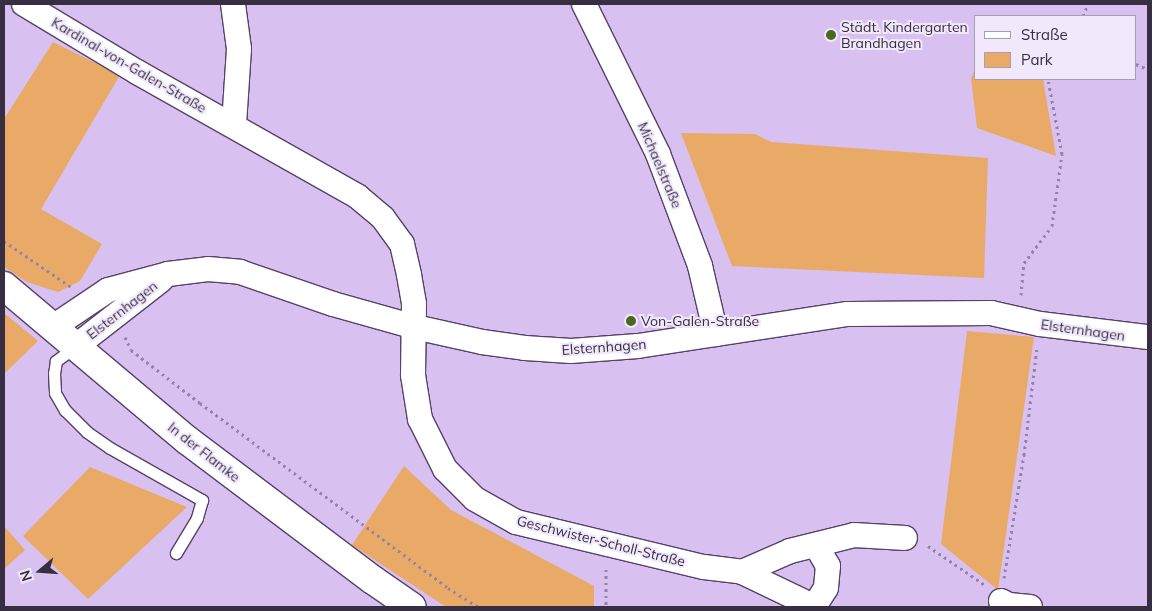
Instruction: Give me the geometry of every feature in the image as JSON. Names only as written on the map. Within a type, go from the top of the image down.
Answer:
[{"type":"main road","name":"In der Flamke","points":[[4,286],[187,440],[373,580],[412,607]]},
{"type":"street","name":"Kardinal-von-Galen-Straße","points":[[24,4],[137,72],[357,196],[383,218],[402,244],[414,304],[415,327]]},
{"type":"street","points":[[234,4],[239,48],[234,125]]},
{"type":"street","name":"Michaelstraße","points":[[584,4],[658,154],[700,266],[716,334]]},
{"type":"street","name":"Elsternhagen","points":[[52,327],[108,290],[168,274],[208,268],[240,272],[333,304],[415,327],[482,342],[572,351],[638,346],[848,314],[991,313],[1029,321],[1148,337]]},
{"type":"street","name":"Elsternhagen","points":[[75,347],[168,274]]},
{"type":"street","name":"Geschwister-Scholl-Straße","points":[[415,327],[413,375],[420,419],[445,468],[475,500],[516,522],[704,567],[742,572],[815,607],[826,588],[828,566],[816,545]]},
{"type":"street","points":[[742,572],[790,551],[854,535],[906,538]]},
{"type":"street","points":[[1001,601],[1008,605],[1030,607]]},
{"type":"lane","points":[[75,347],[56,362],[54,373],[55,393],[65,410],[87,432],[110,448],[202,500],[197,518],[176,553]]},
{"type":"path","points":[[1001,601],[1024,455],[1029,321],[1024,263],[1052,226],[1062,154],[1048,80]]},
{"type":"path","points":[[4,241],[23,256],[64,280],[88,303]]},
{"type":"path","points":[[108,321],[125,337],[131,350],[448,588],[479,607]]},
{"type":"path","points":[[906,538],[929,546],[996,594],[1001,601]]},
{"type":"path","points":[[606,544],[606,607]]},
{"type":"green space","points":[[53,42],[120,75],[41,209],[102,244],[80,281],[58,292],[27,282],[4,267],[4,119]]},
{"type":"green space","points":[[974,72],[974,80],[1043,80],[1056,156],[977,128],[971,78]]},
{"type":"green space","points":[[681,133],[755,134],[771,142],[988,158],[984,278],[732,266]]},
{"type":"green space","points":[[4,313],[38,341],[4,374]]},
{"type":"green space","points":[[967,331],[1034,337],[998,590],[941,544]]},
{"type":"green space","points":[[404,466],[451,510],[594,586],[594,607],[446,607],[352,545]]},
{"type":"green space","points":[[90,467],[187,507],[88,599],[23,536]]},
{"type":"green space","points":[[4,526],[25,550],[4,569]]},
{"type":"place","name":"Städt. Kindergarten Brandhagen","points":[[831,35]]},
{"type":"place","name":"Von-Galen-Straße","points":[[631,321]]}]
